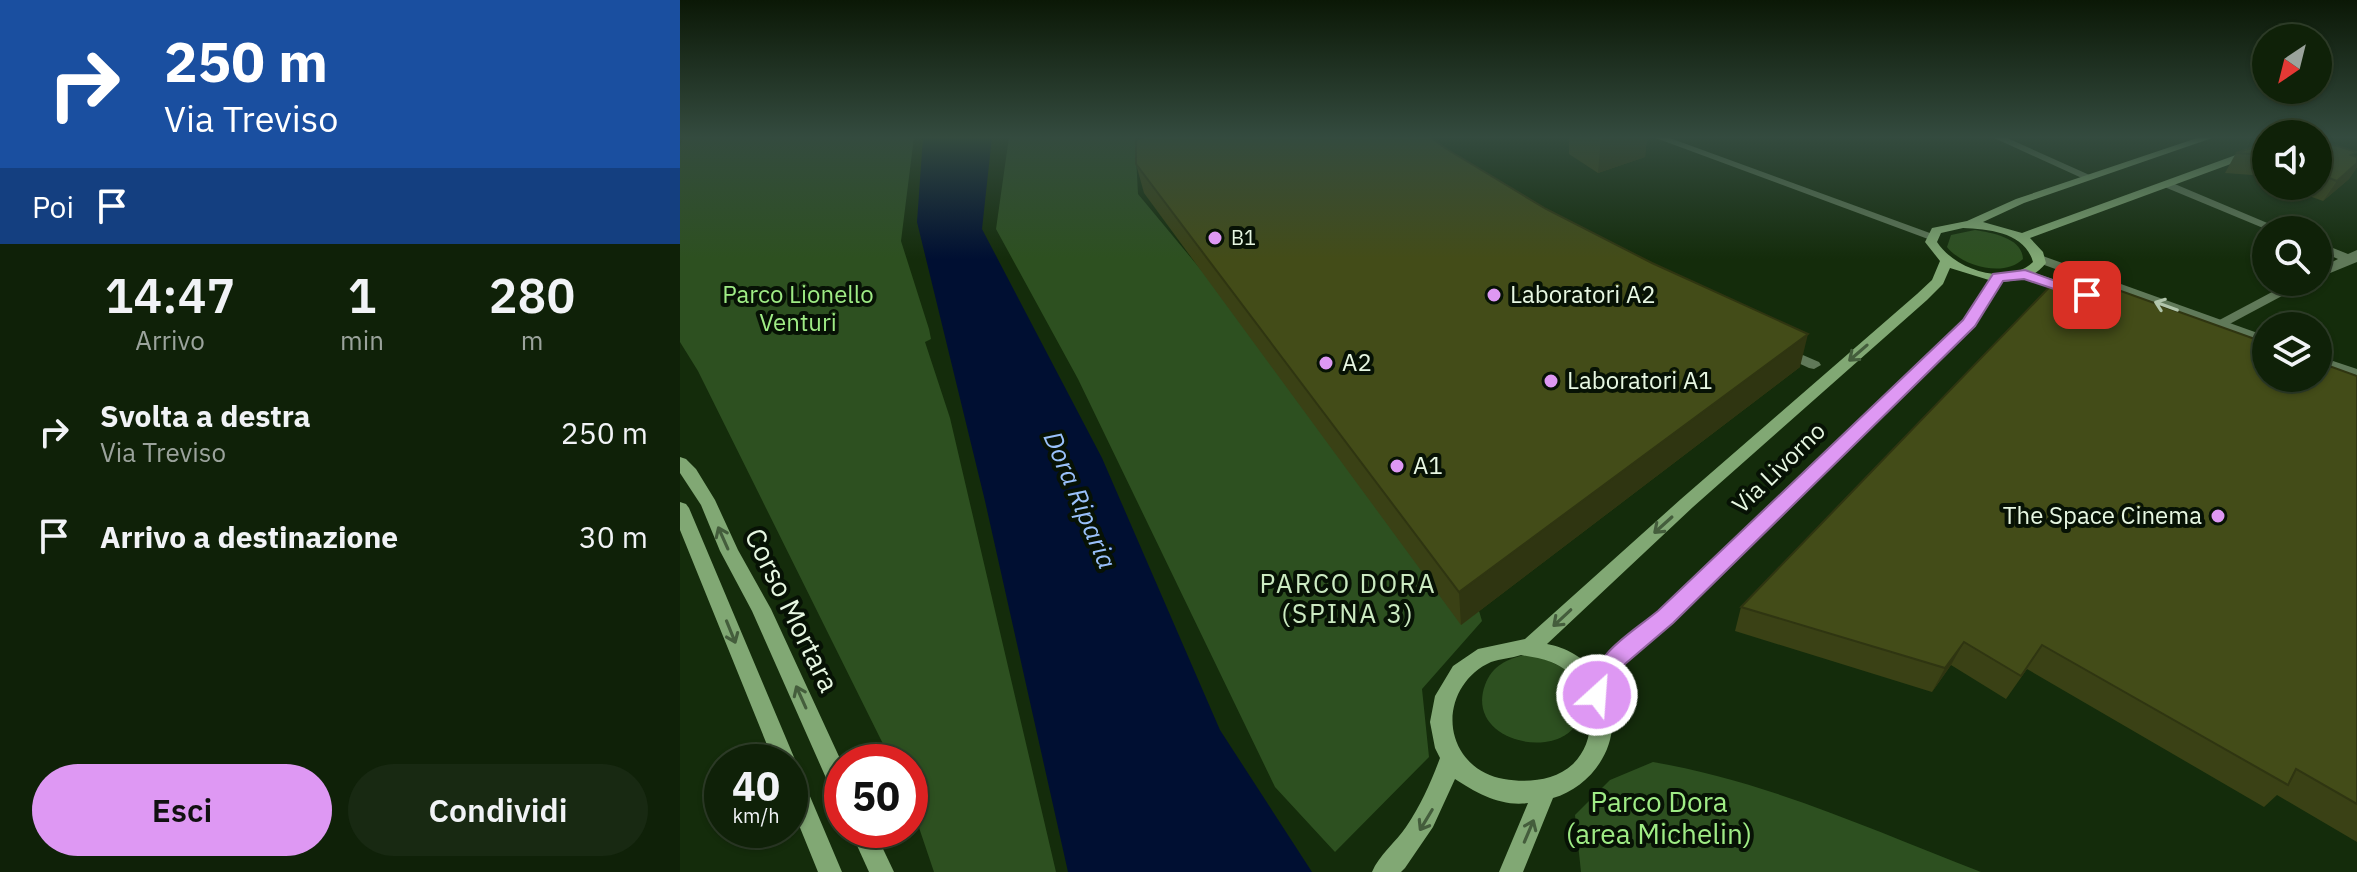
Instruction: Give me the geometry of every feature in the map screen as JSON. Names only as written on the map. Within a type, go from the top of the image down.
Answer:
[{"type":"main road","points":[[1967,224],[1996,228],[2021,238],[2036,250],[2040,259],[2036,268],[2025,274],[1998,277],[1971,272],[1946,261],[1933,249],[1938,232],[1967,224],[2086,178]]},
{"type":"main road","points":[[2021,238],[2183,178]]},
{"type":"main road","name":"Via Livorno","points":[[1530,647],[1687,503],[1922,297],[1938,281],[1946,261]]},
{"type":"main road","name":"Via Livorno","points":[[1597,695],[1605,671],[1617,657],[1665,617],[1969,323],[1998,277]]},
{"type":"main road","name":"Corso Mortara","points":[[680,463],[709,504],[824,748]]},
{"type":"main road","points":[[680,508],[778,744]]},
{"type":"main road","points":[[1530,647],[1569,661],[1583,672],[1597,695],[1604,718],[1595,751],[1583,768],[1566,781],[1545,790],[1525,793],[1475,781],[1451,758],[1440,731],[1440,711],[1445,693],[1455,676],[1487,653],[1506,648],[1530,647]]},
{"type":"main road","points":[[1384,872],[1423,825],[1436,802],[1451,758]]},
{"type":"main road","points":[[1511,872],[1545,790]]},
{"type":"main road","points":[[808,819],[830,872]]},
{"type":"main road","points":[[871,848],[882,872]]},
{"type":"street","points":[[1778,178],[1938,232]]},
{"type":"street","points":[[1793,178],[1938,232]]},
{"type":"street","points":[[2166,184],[2252,219]]},
{"type":"street","points":[[2332,251],[2354,258]]},
{"type":"street","points":[[2332,268],[2354,258]]},
{"type":"street","points":[[2040,259],[2252,336]]},
{"type":"street","points":[[2025,274],[2087,295]]},
{"type":"street","points":[[2217,325],[2274,296]]},
{"type":"street","points":[[1776,347],[1814,365]]},
{"type":"street","points":[[2332,365],[2357,374]]},
{"type":"green space","name":"Parco Lionello Venturi","points":[[680,178],[909,178],[901,241],[929,329],[931,339],[925,342],[950,418],[1056,872],[934,872],[926,848],[928,744],[883,744],[698,371],[680,342]]},
{"type":"green space","points":[[1003,178],[1137,178],[1138,194],[1202,271],[1444,491],[1482,621],[1422,689],[1429,757],[1335,852],[1275,787],[1078,379],[996,229]]},
{"type":"green space","points":[[1975,230],[2012,241],[2018,246],[2023,259],[2015,265],[1995,269],[1963,260],[1947,247],[1951,235]]},
{"type":"green space","points":[[1534,654],[1576,674],[1583,705],[1575,726],[1558,739],[1536,742],[1513,738],[1494,727],[1483,709],[1485,685],[1493,671],[1511,659]]},
{"type":"green space","name":"Parco Dora (area Michelin)","points":[[1653,762],[1695,770],[1778,794],[1981,872],[1581,872],[1575,815],[1610,780]]},
{"type":"water","name":"Dora Riparia","points":[[920,178],[988,178],[982,229],[1102,458],[1220,730],[1312,872],[1068,872],[985,501],[917,222]]},
{"type":"building","points":[[1146,178],[1494,178],[1546,209],[1652,263],[1808,334],[1459,592]]},
{"type":"building","points":[[2065,271],[2252,338],[2252,392],[2332,392],[2332,367],[2357,376],[2357,804],[2296,769],[2288,785],[2042,645],[2021,676],[1964,642],[1945,668],[1741,607]]},
{"type":"place","name":"B1","points":[[1215,238]]},
{"type":"place","name":"Laboratori A2","points":[[1494,295]]},
{"type":"place","name":"A2","points":[[1326,363]]},
{"type":"place","name":"Laboratori A1","points":[[1551,381]]},
{"type":"place","name":"A1","points":[[1397,466]]},
{"type":"place","name":"The Space Cinema","points":[[2218,516]]},
{"type":"district","name":"PARCO DORA (SPINA 3)","points":[[1348,599]]},
{"type":"route","points":[[1597,695],[1605,671],[1617,657],[1665,617],[1969,323],[1998,277],[2025,274],[2087,295]]}]
